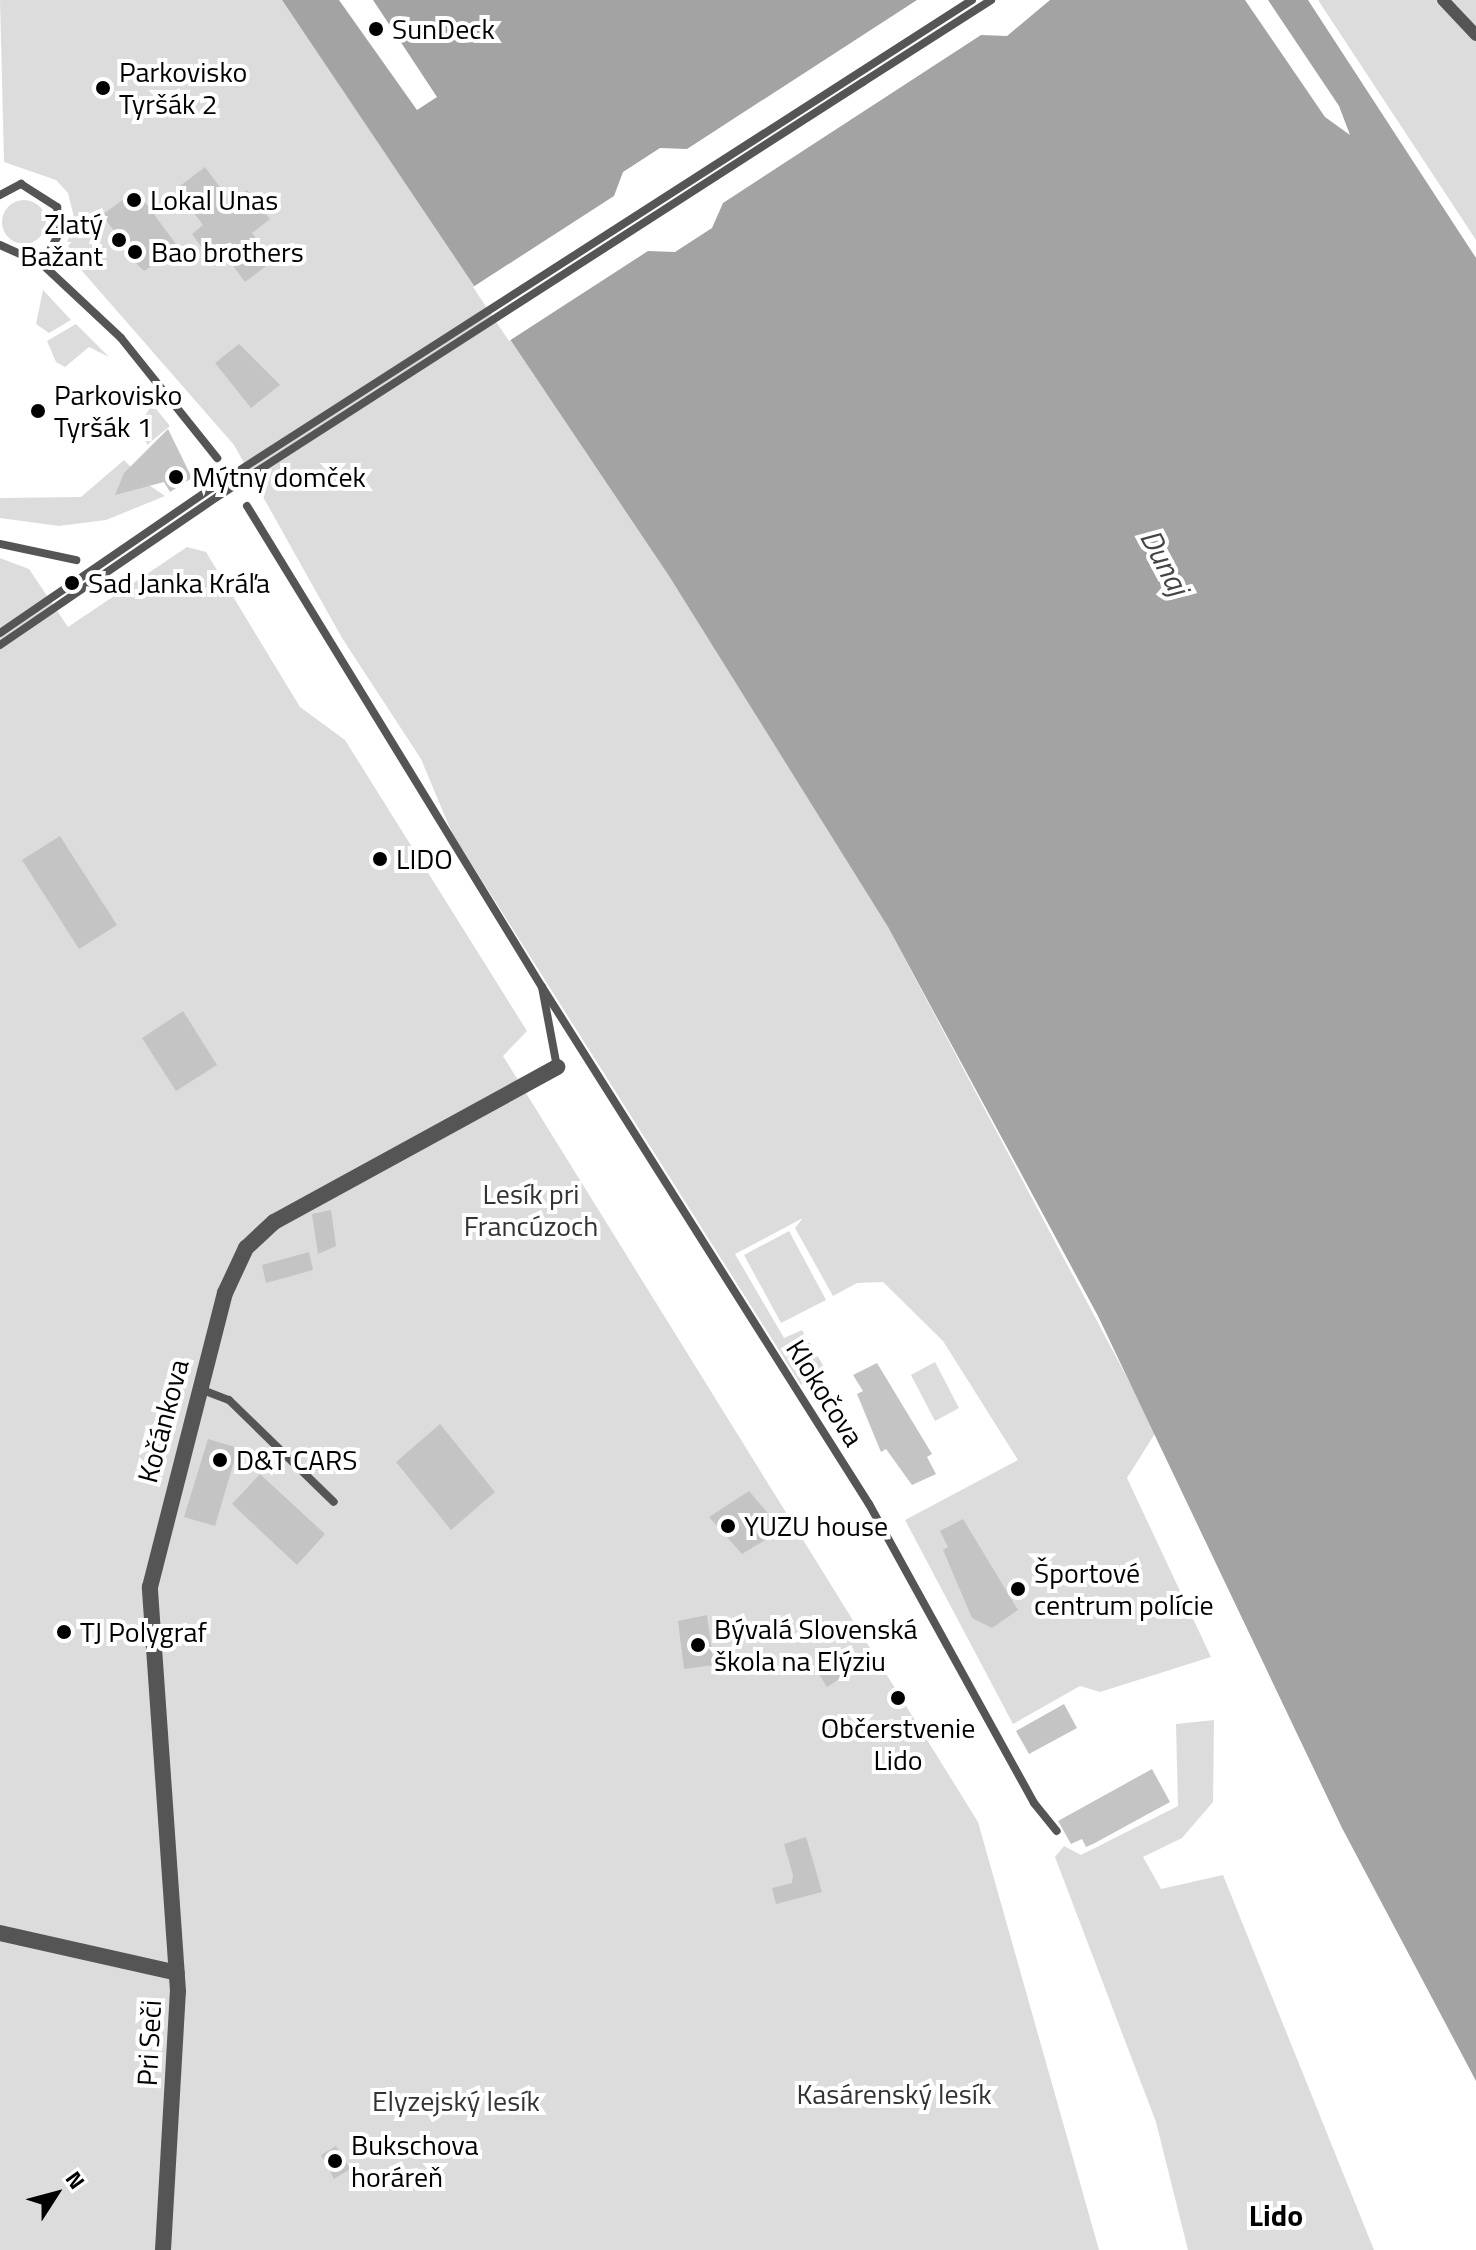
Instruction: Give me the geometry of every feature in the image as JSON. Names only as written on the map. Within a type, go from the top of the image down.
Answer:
[{"type":"street","points":[[1443,0],[1476,35]]},
{"type":"street","name":"Kočánkova","points":[[177,1973],[150,1587],[199,1388],[236,1266],[264,1230],[355,1172],[557,1067]]},
{"type":"street","name":"Pri Seči","points":[[0,1933],[177,1973],[163,2250]]},
{"type":"lane","points":[[0,645],[52,604],[215,492],[972,0]]},
{"type":"lane","points":[[215,492],[991,0]]},
{"type":"lane","points":[[0,195],[21,184],[57,207],[60,232],[42,264]]},
{"type":"lane","points":[[0,245],[42,264],[121,338],[217,458]]},
{"type":"lane","name":"Klokočova","points":[[247,506],[542,987],[869,1504],[1034,1803],[1057,1831]]},
{"type":"lane","points":[[0,544],[76,560]]},
{"type":"lane","points":[[0,633],[52,604]]},
{"type":"lane","points":[[542,987],[557,1067]]},
{"type":"lane","points":[[199,1388],[229,1400],[334,1502]]},
{"type":"green space","points":[[0,0],[282,0],[669,576],[888,927],[1156,1432],[1127,1478],[1211,1657],[1100,1692],[1080,1686],[1013,1724],[905,1520],[1018,1460],[943,1341],[883,1282],[857,1283],[833,1296],[795,1228],[803,1218],[735,1254],[784,1338],[802,1330],[826,1370],[801,1385],[452,833],[421,759],[342,638],[234,445],[76,264],[67,243],[74,217],[68,193],[56,180],[4,162]]},
{"type":"green space","points":[[1318,0],[1476,0],[1476,240]]},
{"type":"green space","points":[[24,200],[39,207],[46,222],[39,237],[24,244],[9,237],[2,222],[9,207]]},
{"type":"green space","points":[[43,290],[71,320],[49,333],[36,324]]},
{"type":"green space","points":[[76,324],[109,357],[89,347],[65,367],[56,362],[47,341]]},
{"type":"green space","points":[[152,404],[170,426],[147,445],[140,425]]},
{"type":"green space","points":[[124,460],[131,467],[121,492],[146,483],[165,496],[106,520],[59,526],[0,518],[0,498],[81,497]]},
{"type":"green space","points":[[187,547],[206,552],[300,707],[345,740],[527,1031],[503,1056],[978,1822],[1099,2250],[0,2250],[0,558],[29,569],[68,627]]},
{"type":"green space","points":[[789,1231],[826,1300],[781,1323],[744,1255]]},
{"type":"green space","points":[[935,1362],[959,1408],[935,1421],[911,1375]]},
{"type":"green space","points":[[1214,1720],[1213,1802],[1182,1838],[1143,1857],[1161,1889],[1223,1875],[1374,2250],[1188,2250],[1156,2122],[1055,1857],[1064,1846],[1081,1855],[1178,1806],[1176,1724]]},
{"type":"water","name":"Dunaj","points":[[282,0],[1308,0],[1476,258],[1476,2081],[1342,1828],[1098,1316],[888,927],[669,576]]},
{"type":"pier","points":[[339,0],[373,0],[437,97],[417,110]]},
{"type":"pier","points":[[917,0],[1050,0],[1007,36],[981,35],[723,203],[712,228],[675,252],[648,251],[509,341],[473,287],[614,196],[623,172],[660,148],[687,149]]},
{"type":"pier","points":[[1245,0],[1268,0],[1339,106],[1350,135],[1325,117]]},
{"type":"building","points":[[205,167],[231,202],[247,190],[270,219],[252,233],[273,261],[245,282],[223,252],[211,260],[192,234],[203,225],[176,189]]},
{"type":"building","points":[[136,190],[179,248],[144,271],[109,237],[115,232],[102,215]]},
{"type":"building","points":[[239,344],[280,385],[251,408],[215,363]]},
{"type":"building","points":[[168,429],[192,478],[170,492],[164,482],[115,495],[124,473]]},
{"type":"building","points":[[60,836],[117,925],[79,949],[22,860]]},
{"type":"building","points":[[183,1011],[217,1065],[176,1091],[142,1038]]},
{"type":"building","points":[[331,1210],[336,1246],[318,1254],[312,1214]]},
{"type":"building","points":[[309,1252],[313,1270],[266,1283],[262,1265]]},
{"type":"building","points":[[877,1363],[932,1454],[927,1457],[936,1474],[912,1485],[886,1449],[881,1452],[857,1394],[863,1391],[853,1375]]},
{"type":"building","points":[[440,1424],[495,1492],[451,1530],[396,1462]]},
{"type":"building","points":[[208,1439],[238,1448],[215,1526],[184,1517]]},
{"type":"building","points":[[260,1474],[325,1534],[297,1565],[232,1504]]},
{"type":"building","name":"YUZU house","points":[[749,1491],[782,1530],[742,1554],[709,1517]]},
{"type":"building","points":[[963,1519],[1018,1610],[992,1628],[972,1618],[943,1550],[948,1547],[940,1531]]},
{"type":"building","name":"Bývalá Slovenská škola na Elýziu","points":[[707,1615],[714,1665],[684,1669],[678,1621]]},
{"type":"building","points":[[834,1661],[844,1676],[827,1687],[817,1671]]},
{"type":"building","points":[[1064,1704],[1077,1728],[1029,1754],[1016,1731]]},
{"type":"building","points":[[1152,1769],[1170,1802],[1086,1847],[1082,1839],[1071,1844],[1058,1821]]},
{"type":"building","points":[[806,1837],[822,1892],[776,1904],[772,1888],[792,1883],[793,1875],[784,1844]]},
{"type":"building","name":"Bukschova horáreň","points":[[336,2146],[350,2169],[334,2179],[321,2155]]},
{"type":"place","name":"SunDeck","points":[[376,29]]},
{"type":"place","name":"Parkovisko Tyršák 2","points":[[103,88]]},
{"type":"place","name":"Lokal Unas","points":[[134,200]]},
{"type":"place","name":"Zlatý Bažant","points":[[119,240]]},
{"type":"place","name":"Bao brothers","points":[[135,252]]},
{"type":"place","name":"Parkovisko Tyršák 1","points":[[38,411]]},
{"type":"place","name":"Mýtny domček","points":[[176,477]]},
{"type":"place","name":"Sad Janka Kráľa","points":[[72,583]]},
{"type":"place","name":"LIDO","points":[[380,859]]},
{"type":"place","name":"D&T CARS","points":[[220,1460]]},
{"type":"place","name":"YUZU house","points":[[728,1526]]},
{"type":"place","name":"Športové centrum polície","points":[[1018,1589]]},
{"type":"place","name":"TJ Polygraf","points":[[64,1632]]},
{"type":"place","name":"Bývalá Slovenská škola na Elýziu","points":[[698,1645]]},
{"type":"place","name":"Občerstvenie Lido","points":[[898,1698]]},
{"type":"place","name":"Bukschova horáreň","points":[[335,2161]]},
{"type":"district","name":"Lido","points":[[1276,2215]]},
{"type":"park label","name":"Lesík pri Francúzoch","points":[[531,1210]]},
{"type":"park label","name":"Kasárenský lesík","points":[[894,2094]]},
{"type":"park label","name":"Elyzejský lesík","points":[[456,2101]]}]
